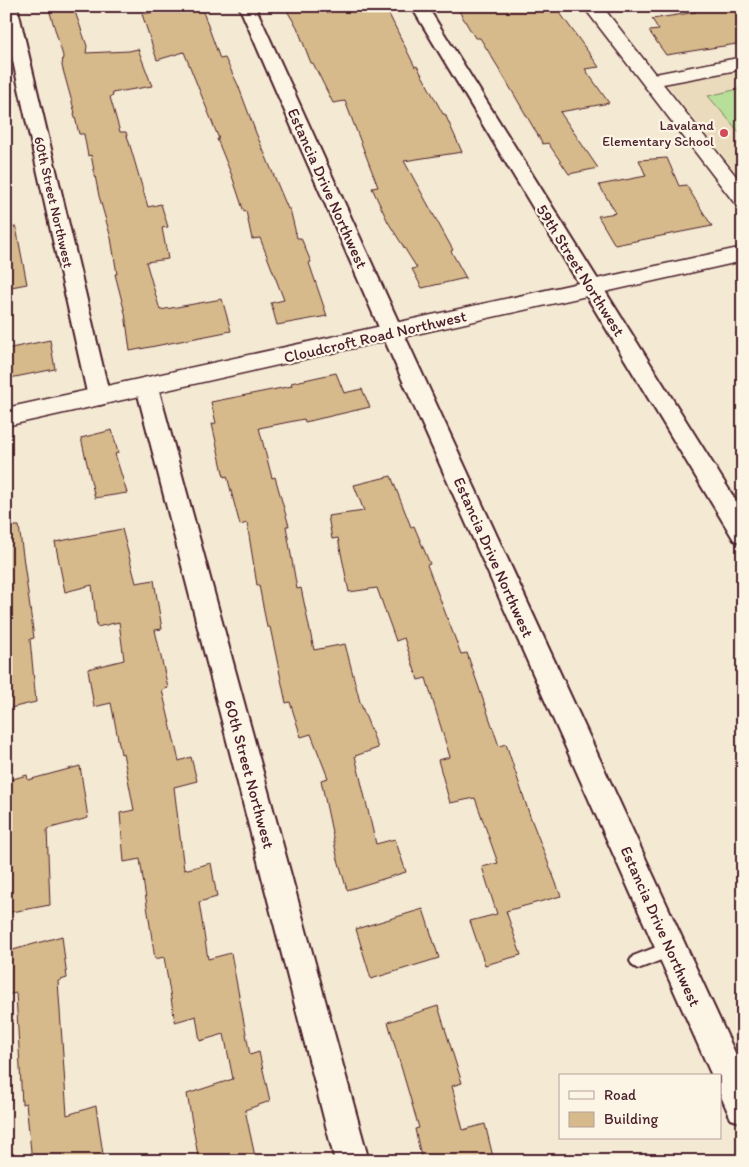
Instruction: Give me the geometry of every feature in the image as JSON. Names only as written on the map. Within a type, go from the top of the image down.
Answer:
[{"type":"street","name":"60th Street Northwest","points":[[9,6],[100,397]]},
{"type":"street","name":"Estancia Drive Northwest","points":[[247,6],[392,332],[743,1107]]},
{"type":"street","name":"59th Street Northwest","points":[[419,6],[743,533]]},
{"type":"street","points":[[592,6],[743,200]]},
{"type":"street","points":[[650,81],[743,63]]},
{"type":"street","name":"Cloudcroft Road Northwest","points":[[6,417],[743,254]]},
{"type":"street","name":"60th Street Northwest","points":[[147,387],[352,1161]]},
{"type":"lane","points":[[638,960],[672,949]]},
{"type":"shaded area","name":"Lavaland Elementary School","points":[[743,70],[743,181],[667,85]]},
{"type":"green space","points":[[743,88],[743,132],[740,133],[708,96]]},
{"type":"building","points":[[48,6],[73,6],[87,46],[86,53],[138,49],[152,86],[112,93],[113,96],[110,97],[120,132],[126,132],[148,207],[161,204],[168,227],[162,228],[168,259],[146,262],[160,310],[222,299],[231,331],[130,351],[125,313],[115,274],[117,274],[111,238],[99,196],[91,155],[88,156],[84,134],[79,134],[62,66],[63,56]]},
{"type":"building","points":[[166,6],[201,6],[220,59],[225,58],[238,85],[256,133],[288,209],[290,209],[297,238],[301,238],[311,262],[309,263],[327,316],[277,325],[271,303],[284,300],[260,238],[252,239],[246,211],[244,212],[217,139],[219,139],[184,52],[157,60],[142,14],[168,10]]},
{"type":"building","points":[[284,6],[385,6],[415,67],[417,66],[443,114],[445,114],[462,152],[404,161],[453,250],[451,251],[466,278],[422,288],[412,269],[417,268],[388,222],[372,188],[378,187],[345,101],[333,103],[313,63],[311,63],[297,27]]},
{"type":"building","points":[[489,6],[555,6],[599,67],[585,69],[609,103],[560,112],[598,168],[569,174],[548,143],[543,144],[480,38],[475,38],[459,11]]},
{"type":"building","points":[[691,6],[730,6],[743,22],[743,43],[666,55],[649,31],[659,30],[652,19],[696,12]]},
{"type":"building","points":[[667,158],[679,186],[686,185],[712,226],[615,245],[598,216],[616,213],[599,185],[646,176],[639,160]]},
{"type":"building","points":[[16,227],[27,284],[6,288],[6,228]]},
{"type":"building","points":[[50,340],[55,369],[10,378],[6,349]]},
{"type":"building","points":[[336,373],[344,393],[362,389],[370,407],[305,422],[304,419],[259,428],[272,478],[275,477],[289,526],[286,526],[297,589],[301,588],[314,650],[345,644],[360,702],[378,748],[355,756],[376,844],[395,839],[406,872],[347,890],[337,856],[321,780],[328,778],[311,734],[301,737],[290,702],[286,703],[270,627],[267,627],[259,585],[257,585],[247,523],[240,525],[227,476],[224,477],[212,424],[216,423],[211,402],[292,386],[291,383]]},
{"type":"building","points":[[112,430],[118,453],[115,454],[127,493],[95,498],[81,438]]},
{"type":"building","points":[[391,476],[411,527],[414,526],[430,564],[427,565],[461,654],[467,653],[499,746],[506,744],[530,816],[561,896],[506,911],[521,955],[485,965],[470,921],[497,914],[482,867],[498,863],[475,798],[450,803],[438,760],[450,757],[426,678],[418,680],[404,638],[396,641],[377,588],[349,592],[338,538],[332,539],[328,516],[364,511],[354,485]]},
{"type":"building","points":[[6,526],[19,526],[34,638],[30,639],[36,702],[6,709]]},
{"type":"building","points":[[122,529],[136,583],[154,580],[162,629],[155,630],[168,688],[162,690],[179,761],[191,757],[197,781],[174,787],[184,870],[211,863],[217,897],[199,902],[208,959],[231,953],[250,1055],[259,1052],[270,1101],[245,1110],[256,1161],[199,1161],[187,1094],[233,1079],[224,1034],[200,1041],[196,1016],[175,1022],[164,957],[155,959],[140,859],[124,862],[120,813],[134,810],[111,703],[94,707],[88,669],[124,660],[119,622],[97,627],[92,585],[65,592],[55,542]]},
{"type":"building","points":[[80,766],[88,818],[47,829],[50,905],[6,913],[6,781],[27,775],[28,780]]},
{"type":"building","points":[[423,909],[439,958],[371,979],[356,929]]},
{"type":"building","points":[[62,936],[67,978],[58,981],[67,1115],[96,1106],[104,1161],[32,1161],[26,1103],[22,1104],[16,993],[6,995],[6,952]]},
{"type":"building","points":[[438,1006],[462,1083],[452,1086],[463,1130],[485,1124],[494,1161],[422,1161],[415,1129],[419,1128],[388,1022]]},
{"type":"place","name":"Lavaland Elementary School","points":[[724,133]]}]
